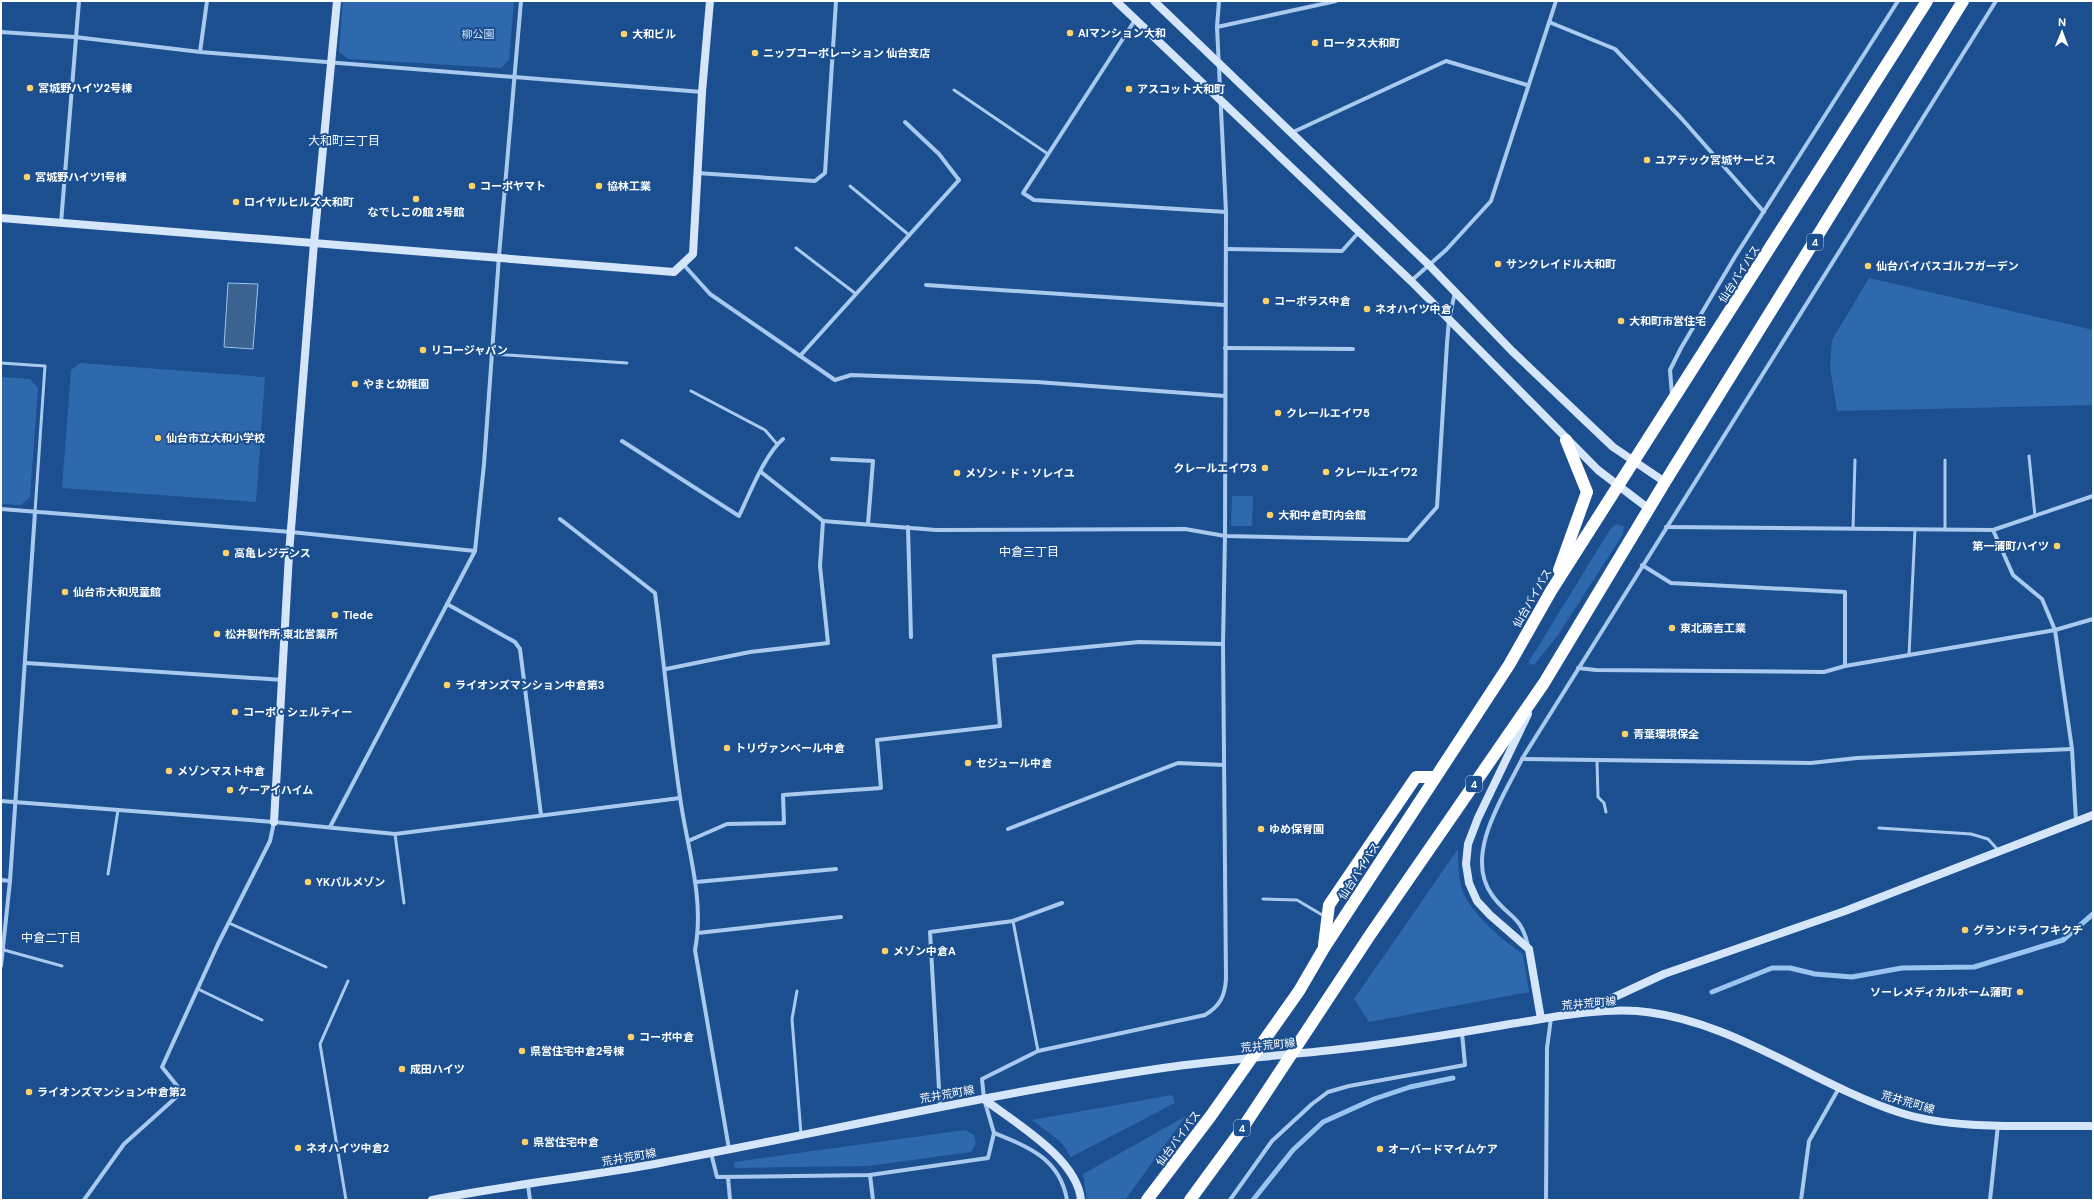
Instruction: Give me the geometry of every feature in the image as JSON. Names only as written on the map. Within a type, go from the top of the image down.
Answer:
[{"type":"highway","name":"仙台バイパス","points":[[1148,1200],[1210,1117],[1250,1058],[1299,991],[1324,948],[1509,666],[1550,591],[1673,401],[1927,1]]},
{"type":"highway","name":"4","points":[[1190,1200],[1242,1129],[1370,935],[1544,683],[1665,482],[1963,1]]},
{"type":"highway","points":[[1550,591],[1588,492],[1566,440]]},
{"type":"highway","points":[[1324,948],[1329,905],[1416,777],[1435,777]]},
{"type":"street","points":[[61,223],[79,1]]},
{"type":"street","points":[[200,52],[207,1]]},
{"type":"street","points":[[84,1200],[124,1144],[182,1092],[162,1067],[229,923],[270,841],[274,822],[291,532],[314,243],[337,1]]},
{"type":"street","points":[[330,827],[475,551],[492,354],[498,256],[521,1]]},
{"type":"street","points":[[1,218],[498,256],[674,272],[693,254],[702,92],[710,1]]},
{"type":"street","points":[[697,173],[815,181],[825,173],[836,1]]},
{"type":"street","points":[[1116,1],[1412,281],[1566,440],[1618,487],[1649,509]]},
{"type":"street","points":[[1154,1],[1429,265],[1512,351],[1601,437],[1634,462],[1665,482]]},
{"type":"street","points":[[711,1153],[717,1177],[870,1175],[988,1158],[994,1133],[984,1099],[982,1079],[1038,1051],[1205,1015],[1221,1002],[1225,990],[1226,979],[1222,644],[1225,536],[1226,212],[1217,27],[1219,1]]},
{"type":"street","points":[[1217,27],[1336,1]]},
{"type":"street","points":[[1412,281],[1446,250],[1491,201],[1527,85],[1556,1]]},
{"type":"street","points":[[1673,401],[1670,370],[1681,348],[1764,212],[1898,1]]},
{"type":"street","points":[[1541,1019],[1529,949],[1522,925],[1492,896],[1486,886],[1481,864],[1481,851],[1490,826],[1522,759],[1996,1]]},
{"type":"street","points":[[1135,20],[1023,193],[1034,200],[1226,212]]},
{"type":"street","points":[[1549,22],[1615,49],[1682,119],[1764,212]]},
{"type":"street","points":[[1,32],[75,37],[200,52],[702,92]]},
{"type":"street","points":[[1290,133],[1446,61],[1527,85]]},
{"type":"street","points":[[800,356],[959,180],[939,154],[905,122]]},
{"type":"street","points":[[1226,249],[1342,251],[1359,232]]},
{"type":"street","points":[[683,264],[710,294],[835,380],[851,376],[1036,382],[1225,396]]},
{"type":"street","points":[[926,285],[1226,305]]},
{"type":"street","points":[[761,472],[823,521],[936,530],[1186,528],[1225,536],[1408,540],[1437,507],[1449,320],[1455,292]]},
{"type":"street","points":[[1225,348],[1353,349]]},
{"type":"street","points":[[622,442],[739,516],[777,444],[783,439]]},
{"type":"street","points":[[832,459],[873,461],[868,524]]},
{"type":"street","points":[[1666,527],[1993,530],[2093,496]]},
{"type":"street","points":[[1,510],[291,532],[475,551]]},
{"type":"street","points":[[1,966],[4,950],[10,881],[26,663],[35,512]]},
{"type":"street","points":[[560,519],[655,593],[666,669],[680,798],[696,882],[698,933],[694,950],[729,1149]]},
{"type":"street","points":[[666,669],[750,652],[828,643],[820,566],[823,521]]},
{"type":"street","points":[[908,527],[910,637]]},
{"type":"street","points":[[1993,530],[2013,576],[2042,599],[2055,630],[2072,749],[2076,821]]},
{"type":"street","points":[[1642,565],[1671,583],[1845,592],[1845,666]]},
{"type":"street","points":[[447,604],[515,642],[520,648],[541,815]]},
{"type":"street","points":[[1578,668],[1596,670],[1824,672],[1845,666],[2055,630],[2093,619]]},
{"type":"street","points":[[688,841],[727,824],[784,823],[783,795],[881,788],[877,740],[1000,726],[994,656],[1139,642],[1222,644]]},
{"type":"street","points":[[26,663],[283,680]]},
{"type":"street","points":[[1529,949],[1490,915],[1478,901],[1469,882],[1466,864],[1468,844],[1478,818],[1496,778],[1544,683]]},
{"type":"street","points":[[1522,759],[1812,763],[1858,758],[2072,749]]},
{"type":"street","points":[[1008,829],[1178,763],[1224,765]]},
{"type":"street","points":[[1,801],[274,822],[395,834],[680,798]]},
{"type":"street","points":[[1573,1015],[1664,974],[1845,911],[2093,815]]},
{"type":"street","points":[[696,882],[836,870]]},
{"type":"street","points":[[1,880],[10,881]]},
{"type":"street","points":[[940,1106],[930,932],[1013,921],[1062,902]]},
{"type":"street","points":[[698,933],[841,917]]},
{"type":"street","name":"荒井荒町線","points":[[432,1200],[711,1153],[940,1106],[1163,1068],[1342,1049],[1573,1015],[1635,1011],[1686,1020],[1751,1044],[1870,1102],[1922,1119],[1998,1125],[2093,1126]]},
{"type":"street","points":[[1546,1200],[1547,1048],[1551,1018]]},
{"type":"street","points":[[1230,1200],[1272,1141],[1312,1104],[1328,1092],[1349,1086],[1465,1064],[1462,1032]]},
{"type":"street","points":[[1801,1200],[1809,1141],[1839,1088]]},
{"type":"street","points":[[984,1099],[1043,1142],[1060,1159],[1070,1171],[1080,1200]]},
{"type":"street","points":[[1990,1200],[1998,1125]]},
{"type":"street","points":[[994,1133],[1036,1152],[1052,1166],[1060,1177],[1067,1200]]},
{"type":"street","points":[[870,1175],[873,1200]]},
{"type":"street","points":[[728,1177],[730,1200]]},
{"type":"street","points":[[528,1185],[530,1200]]},
{"type":"lane","points":[[954,90],[1048,154]]},
{"type":"lane","points":[[850,186],[909,235]]},
{"type":"lane","points":[[796,248],[856,294]]},
{"type":"lane","points":[[492,354],[627,363]]},
{"type":"lane","points":[[1,363],[45,366],[35,512]]},
{"type":"lane","points":[[691,390],[765,430],[777,444]]},
{"type":"lane","points":[[2029,456],[2035,516]]},
{"type":"lane","points":[[1853,529],[1855,460]]},
{"type":"lane","points":[[1945,460],[1945,529]]},
{"type":"lane","points":[[1909,655],[1915,529]]},
{"type":"lane","points":[[1597,760],[1598,797],[1604,802],[1606,812]]},
{"type":"lane","points":[[108,874],[118,810]]},
{"type":"lane","points":[[1878,828],[1971,834],[1988,840],[1999,852]]},
{"type":"lane","points":[[395,834],[404,903]]},
{"type":"lane","points":[[1263,899],[1297,900],[1328,918]]},
{"type":"lane","points":[[1013,921],[1038,1051]]},
{"type":"lane","points":[[229,923],[326,967]]},
{"type":"lane","points":[[4,950],[62,966]]},
{"type":"lane","points":[[346,1200],[320,1044],[348,981]]},
{"type":"lane","points":[[198,989],[262,1020]]},
{"type":"lane","points":[[797,991],[792,1019],[801,1135]]},
{"type":"green space","name":"柳公園","points":[[343,1],[514,1],[509,60],[501,68],[349,59],[339,52]]},
{"type":"green space","points":[[1869,278],[2093,330],[2093,405],[1837,411],[1830,367],[1832,340]]},
{"type":"green space","points":[[80,363],[265,377],[256,502],[62,488],[71,370]]},
{"type":"green space","points":[[1,377],[30,379],[38,388],[30,497],[21,505],[1,504]]},
{"type":"green space","points":[[1232,496],[1253,496],[1252,526],[1231,526]]},
{"type":"green space","points":[[1617,524],[1624,527],[1623,534],[1558,635],[1534,665],[1528,663],[1611,528]]},
{"type":"green space","points":[[1458,849],[1459,876],[1463,892],[1480,918],[1523,954],[1529,992],[1369,1022],[1354,999]]},
{"type":"green space","points":[[1172,1095],[1175,1103],[1071,1157],[1061,1142],[1032,1120]]},
{"type":"green space","points":[[1186,1116],[1125,1200],[1087,1200],[1083,1174]]},
{"type":"green space","points":[[965,1130],[974,1135],[976,1143],[971,1152],[868,1166],[735,1168],[734,1162]]},
{"type":"shaded area","points":[[228,283],[258,284],[253,349],[224,347]]},
{"type":"waterway","points":[[1712,992],[1772,968],[1790,968],[1815,974],[1852,977],[1902,968],[1974,967],[2063,940],[2093,914]]},
{"type":"waterway","points":[[1253,1200],[1293,1150],[1323,1122],[1374,1099],[1410,1087],[1453,1078]]},
{"type":"place","name":"AIマンション大和","points":[[1070,33]]},
{"type":"place","name":"大和ビル","points":[[624,34]]},
{"type":"place","name":"ロータス大和町","points":[[1315,43]]},
{"type":"place","name":"ニップコーポレーション 仙台支店","points":[[755,53]]},
{"type":"place","name":"宮城野ハイツ2号棟","points":[[30,88]]},
{"type":"place","name":"アスコット大和町","points":[[1129,89]]},
{"type":"place","name":"ユアテック宮城サービス","points":[[1647,160]]},
{"type":"place","name":"宮城野ハイツ1号棟","points":[[27,177]]},
{"type":"place","name":"コーポヤマト","points":[[472,186]]},
{"type":"place","name":"協林工業","points":[[599,186]]},
{"type":"place","name":"なでしこの館 2号館","points":[[416,199]]},
{"type":"place","name":"ロイヤルヒルズ大和町","points":[[236,202]]},
{"type":"place","name":"サンクレイドル大和町","points":[[1498,264]]},
{"type":"place","name":"仙台バイパスゴルフガーデン","points":[[1868,266]]},
{"type":"place","name":"コーポラス中倉","points":[[1266,301]]},
{"type":"place","name":"ネオハイツ中倉","points":[[1367,309]]},
{"type":"place","name":"大和町市営住宅","points":[[1621,321]]},
{"type":"place","name":"リコージャパン","points":[[423,350]]},
{"type":"place","name":"やまと幼稚園","points":[[355,384]]},
{"type":"place","name":"クレールエイワ5","points":[[1278,413]]},
{"type":"place","name":"仙台市立大和小学校","points":[[158,438]]},
{"type":"place","name":"クレールエイワ3","points":[[1265,468]]},
{"type":"place","name":"クレールエイワ2","points":[[1326,472]]},
{"type":"place","name":"メゾン・ド・ソレイユ","points":[[957,473]]},
{"type":"place","name":"大和中倉町内会館","points":[[1270,515]]},
{"type":"place","name":"第一蒲町ハイツ","points":[[2057,546]]},
{"type":"place","name":"高亀レジデンス","points":[[226,553]]},
{"type":"place","name":"仙台市大和児童館","points":[[65,592]]},
{"type":"place","name":"Tiede","points":[[335,615]]},
{"type":"place","name":"東北藤吉工業","points":[[1672,628]]},
{"type":"place","name":"松井製作所 東北営業所","points":[[217,634]]},
{"type":"place","name":"ライオンズマンション中倉第3","points":[[447,685]]},
{"type":"place","name":"コーポ・シェルティー","points":[[235,712]]},
{"type":"place","name":"青葉環境保全","points":[[1625,734]]},
{"type":"place","name":"トリヴァンベール中倉","points":[[727,748]]},
{"type":"place","name":"セジュール中倉","points":[[968,763]]},
{"type":"place","name":"メゾンマスト中倉","points":[[169,771]]},
{"type":"place","name":"ケーアイハイム","points":[[230,790]]},
{"type":"place","name":"ゆめ保育園","points":[[1261,829]]},
{"type":"place","name":"YKパルメゾン","points":[[308,882]]},
{"type":"place","name":"グランドライフキクチ","points":[[1965,930]]},
{"type":"place","name":"メゾン中倉A","points":[[885,951]]},
{"type":"place","name":"ソーレメディカルホーム蒲町","points":[[2020,992]]},
{"type":"place","name":"コーポ中倉","points":[[631,1037]]},
{"type":"place","name":"県営住宅中倉2号棟","points":[[522,1051]]},
{"type":"place","name":"成田ハイツ","points":[[402,1069]]},
{"type":"place","name":"ライオンズマンション中倉第2","points":[[29,1092]]},
{"type":"place","name":"県営住宅中倉","points":[[525,1142]]},
{"type":"place","name":"ネオハイツ中倉2","points":[[298,1148]]},
{"type":"place","name":"オーバードマイムケア","points":[[1380,1149]]},
{"type":"district","name":"大和町三丁目","points":[[344,141]]},
{"type":"district","name":"中倉三丁目","points":[[1029,552]]},
{"type":"district","name":"中倉二丁目","points":[[51,938]]}]
